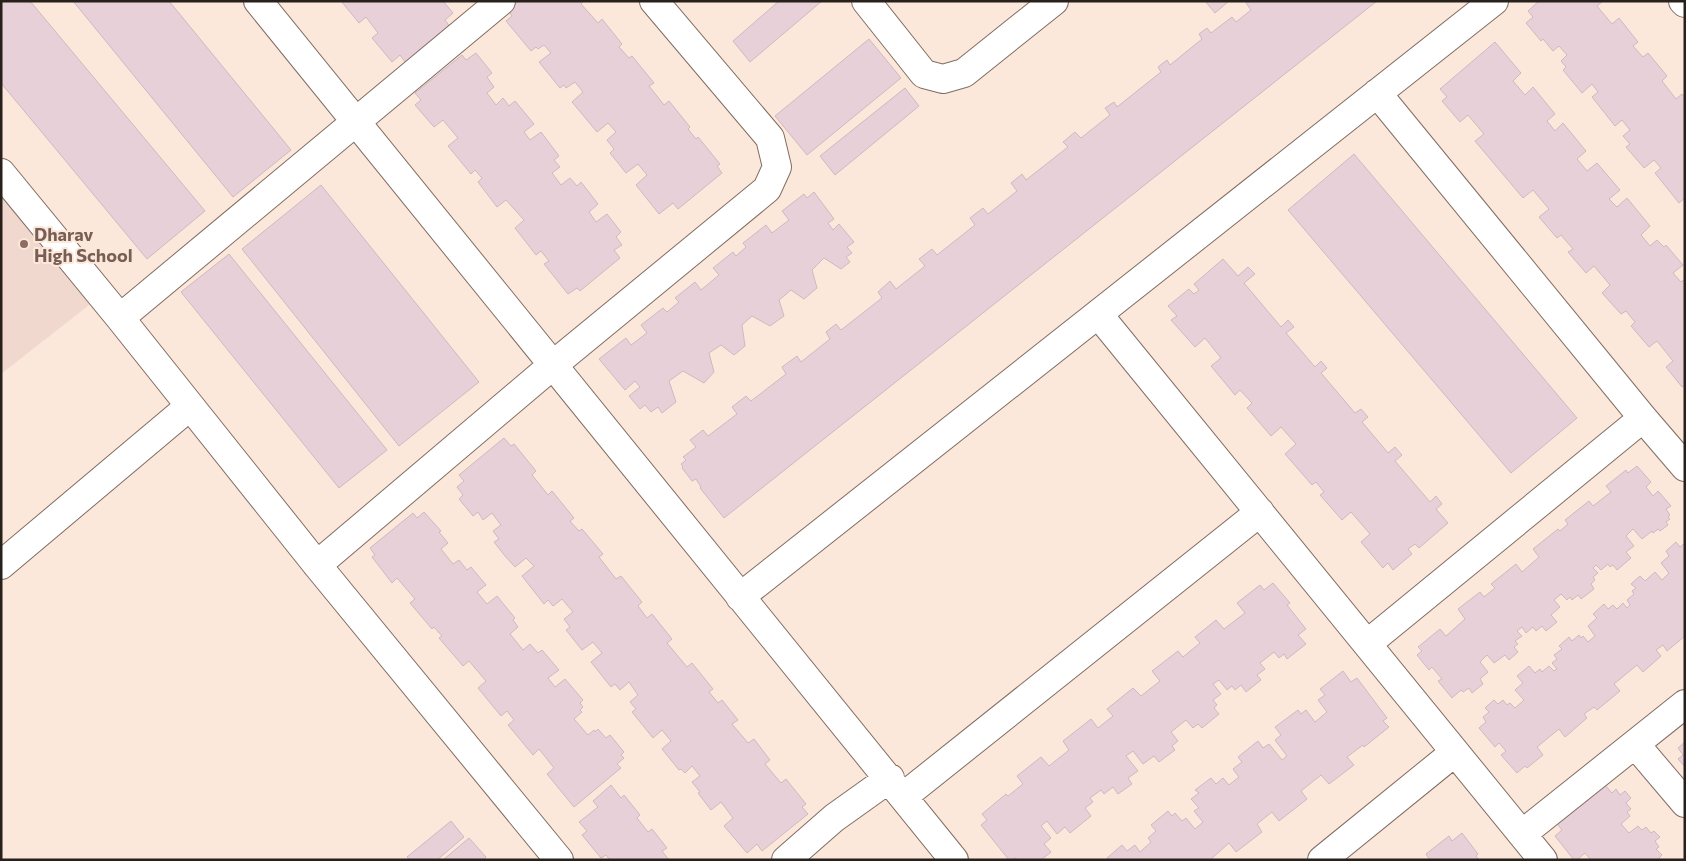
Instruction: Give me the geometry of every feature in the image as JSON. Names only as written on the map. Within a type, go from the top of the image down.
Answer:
[{"type":"street","points":[[258,1],[954,860]]},
{"type":"street","points":[[120,318],[501,1]]},
{"type":"street","points":[[316,565],[553,365],[766,189],[777,167],[770,138],[654,1]]},
{"type":"street","points":[[866,1],[924,74],[943,79],[964,74],[1054,1]]},
{"type":"street","points":[[740,597],[1494,1]]},
{"type":"street","points":[[1377,94],[1685,467]]},
{"type":"street","points":[[1,173],[120,318],[316,565],[560,860]]},
{"type":"street","points":[[1098,314],[1543,860]]},
{"type":"street","points":[[1,566],[190,406]]},
{"type":"street","points":[[1367,644],[1643,418]]},
{"type":"street","points":[[786,860],[834,818],[896,787],[1260,512]]},
{"type":"street","points":[[1522,834],[1685,704]]},
{"type":"street","points":[[1635,744],[1685,803]]},
{"type":"street","points":[[1322,860],[1455,752]]},
{"type":"shaded area","name":"Dharav High School","points":[[1,186],[93,302],[1,374]]},
{"type":"building","points":[[1,1],[30,1],[205,211],[147,259],[1,83]]},
{"type":"building","points":[[73,1],[169,1],[291,150],[233,197]]},
{"type":"building","points":[[341,1],[443,1],[453,13],[445,20],[450,27],[406,63],[400,55],[392,62],[372,38],[378,33],[366,17],[359,23]]},
{"type":"building","points":[[519,1],[584,1],[581,4],[598,23],[602,19],[622,44],[619,47],[629,58],[632,56],[654,83],[649,86],[664,105],[669,101],[690,127],[688,129],[696,139],[698,137],[720,164],[717,166],[722,173],[678,209],[673,203],[659,214],[636,185],[647,175],[638,164],[626,173],[610,153],[614,149],[607,140],[616,132],[608,123],[597,132],[572,102],[583,92],[575,82],[566,88],[564,85],[560,88],[539,62],[551,53],[544,45],[538,49],[536,47],[531,51],[506,21],[512,16],[508,10]]},
{"type":"building","points":[[779,1],[822,1],[750,62],[733,41]]},
{"type":"building","points":[[1205,1],[1229,1],[1215,13]]},
{"type":"building","points":[[1248,1],[1377,1],[724,518],[700,488],[696,479],[692,481],[682,468],[681,464],[686,460],[683,457],[696,447],[690,440],[703,430],[708,436],[737,414],[732,407],[746,396],[751,401],[786,374],[782,367],[797,356],[801,362],[830,339],[826,332],[836,324],[841,330],[882,298],[878,292],[890,281],[896,289],[925,266],[919,259],[932,249],[937,255],[975,225],[970,218],[983,208],[988,214],[1017,191],[1011,183],[1022,174],[1026,180],[1068,147],[1063,142],[1075,132],[1081,138],[1110,115],[1105,108],[1114,102],[1117,107],[1161,72],[1158,67],[1167,60],[1170,65],[1202,39],[1199,34],[1207,28],[1211,33],[1232,17],[1236,22],[1251,10],[1246,3]]},
{"type":"building","points":[[1539,1],[1603,1],[1597,6],[1612,24],[1619,18],[1638,42],[1633,46],[1643,57],[1648,53],[1667,76],[1662,81],[1676,99],[1682,94],[1685,98],[1685,198],[1679,203],[1655,173],[1661,168],[1654,160],[1644,168],[1626,147],[1630,144],[1623,136],[1630,130],[1622,120],[1615,126],[1592,97],[1598,92],[1592,84],[1582,93],[1563,70],[1566,67],[1561,61],[1567,55],[1559,46],[1553,51],[1543,39],[1541,41],[1526,23],[1533,17],[1528,11]]},
{"type":"building","points":[[869,39],[901,78],[807,155],[775,116]]},
{"type":"building","points":[[1495,42],[1521,73],[1513,81],[1525,95],[1533,87],[1555,114],[1547,121],[1555,131],[1563,123],[1586,151],[1577,159],[1587,171],[1597,163],[1620,190],[1609,199],[1617,207],[1627,198],[1650,226],[1641,235],[1650,246],[1657,240],[1664,247],[1666,245],[1683,265],[1673,273],[1681,282],[1685,279],[1685,385],[1682,387],[1666,367],[1673,361],[1657,341],[1649,347],[1631,326],[1635,322],[1626,311],[1621,314],[1602,293],[1610,285],[1594,266],[1586,273],[1568,252],[1573,249],[1561,235],[1557,238],[1539,217],[1549,209],[1533,190],[1523,198],[1475,141],[1484,134],[1468,115],[1460,122],[1442,101],[1447,97],[1440,89]]},
{"type":"building","points":[[476,53],[492,73],[487,77],[494,87],[487,93],[496,105],[503,98],[509,106],[515,101],[534,124],[524,132],[530,140],[541,132],[559,156],[554,160],[560,167],[552,173],[561,185],[570,178],[577,186],[581,182],[598,204],[589,212],[596,222],[607,214],[621,232],[616,237],[622,245],[614,250],[620,258],[580,291],[577,288],[568,294],[544,264],[549,261],[541,251],[536,255],[515,228],[524,220],[506,200],[497,207],[478,182],[482,178],[475,170],[471,174],[448,146],[458,138],[443,120],[434,127],[415,105],[421,100],[415,93],[462,55],[466,60]]},
{"type":"building","points":[[905,88],[919,106],[835,175],[820,156]]},
{"type":"building","points":[[1354,154],[1577,418],[1511,473],[1288,210]]},
{"type":"building","points":[[321,185],[479,382],[399,446],[242,249]]},
{"type":"building","points":[[814,192],[834,219],[828,223],[833,230],[839,224],[854,242],[847,247],[852,253],[846,257],[850,262],[841,269],[824,258],[812,270],[817,288],[804,299],[791,290],[779,300],[784,316],[770,326],[752,316],[742,325],[745,346],[734,355],[721,345],[709,353],[714,372],[704,383],[683,371],[669,381],[676,402],[662,413],[658,407],[651,412],[645,405],[640,409],[629,396],[640,387],[635,381],[625,390],[599,359],[626,338],[631,345],[647,333],[641,325],[663,308],[667,312],[679,302],[675,298],[695,282],[701,290],[719,275],[713,268],[733,252],[736,256],[746,247],[743,243],[766,225],[772,233],[789,220],[782,211],[804,194],[807,198]]},
{"type":"building","points":[[229,254],[387,450],[339,488],[181,292]]},
{"type":"building","points":[[1223,259],[1238,276],[1248,267],[1255,274],[1244,283],[1281,327],[1288,320],[1294,327],[1286,333],[1315,367],[1321,361],[1327,368],[1321,373],[1355,413],[1361,409],[1368,417],[1362,422],[1388,453],[1395,447],[1402,455],[1395,461],[1430,502],[1436,496],[1442,504],[1436,509],[1448,523],[1419,548],[1415,544],[1408,549],[1412,554],[1393,570],[1388,563],[1383,568],[1361,542],[1370,534],[1351,512],[1342,520],[1320,495],[1324,492],[1316,482],[1312,485],[1285,454],[1296,444],[1281,427],[1271,436],[1247,408],[1252,403],[1240,390],[1235,395],[1211,366],[1221,358],[1205,338],[1195,347],[1171,320],[1177,316],[1168,306],[1189,289],[1194,294],[1199,290],[1194,284]]},
{"type":"building","points":[[504,438],[511,446],[514,444],[536,471],[532,475],[548,495],[552,491],[574,518],[570,521],[579,531],[582,529],[603,554],[599,557],[616,579],[621,576],[642,602],[638,606],[647,618],[652,614],[672,639],[667,643],[687,667],[692,663],[713,689],[709,692],[718,703],[722,700],[738,720],[732,724],[748,743],[754,739],[770,760],[765,764],[781,783],[786,779],[806,804],[802,807],[808,814],[762,851],[757,844],[747,853],[724,826],[733,818],[721,802],[711,810],[698,793],[700,792],[692,782],[700,776],[692,766],[685,773],[681,769],[679,770],[662,749],[671,741],[662,730],[653,738],[632,712],[636,709],[630,702],[638,695],[629,682],[620,690],[615,684],[611,687],[591,662],[602,653],[593,642],[582,650],[566,630],[570,627],[564,619],[573,612],[562,599],[553,606],[548,600],[544,604],[522,576],[534,566],[526,558],[515,567],[505,556],[494,542],[499,539],[493,531],[501,525],[492,513],[483,520],[478,512],[473,516],[459,499],[463,495],[457,487],[464,481],[459,475]]},
{"type":"building","points":[[1637,466],[1651,482],[1646,487],[1653,496],[1658,491],[1671,506],[1666,509],[1670,515],[1668,517],[1670,519],[1666,522],[1668,525],[1660,531],[1658,529],[1653,533],[1652,531],[1642,539],[1633,529],[1626,536],[1634,546],[1626,552],[1631,558],[1617,570],[1613,565],[1610,567],[1608,564],[1601,570],[1596,565],[1593,568],[1598,573],[1593,577],[1595,580],[1591,584],[1594,589],[1581,599],[1578,595],[1572,600],[1570,597],[1567,600],[1561,594],[1554,600],[1560,607],[1551,615],[1557,622],[1546,631],[1542,626],[1536,631],[1533,627],[1526,633],[1522,627],[1517,631],[1522,636],[1515,641],[1518,644],[1514,647],[1518,652],[1509,660],[1505,655],[1494,663],[1487,655],[1480,662],[1488,672],[1480,679],[1483,684],[1472,693],[1469,688],[1463,692],[1461,690],[1452,698],[1438,681],[1442,679],[1432,667],[1429,670],[1417,655],[1422,651],[1418,647],[1440,629],[1446,636],[1465,619],[1458,609],[1480,592],[1484,597],[1495,588],[1491,584],[1516,564],[1522,572],[1539,557],[1533,549],[1558,529],[1560,531],[1568,524],[1565,520],[1589,501],[1593,506],[1611,492],[1606,486],[1626,470],[1628,473]]},
{"type":"building","points":[[424,512],[441,531],[439,532],[448,543],[441,549],[453,564],[459,560],[467,570],[471,567],[486,585],[477,592],[487,604],[497,596],[515,618],[513,620],[518,627],[510,634],[523,650],[530,644],[538,653],[542,650],[559,670],[548,678],[555,687],[565,679],[583,700],[580,703],[583,707],[580,710],[582,712],[574,719],[588,735],[598,729],[606,738],[610,735],[624,752],[621,755],[624,758],[617,764],[621,768],[574,807],[547,774],[554,768],[539,749],[533,755],[508,725],[514,720],[507,711],[501,716],[478,688],[486,681],[469,661],[463,666],[439,638],[442,636],[434,627],[432,629],[410,603],[415,599],[397,578],[392,583],[372,557],[375,555],[370,548],[413,513],[417,518]]},
{"type":"building","points":[[1676,542],[1680,547],[1685,543],[1685,636],[1667,651],[1663,645],[1656,650],[1661,656],[1643,672],[1637,665],[1614,684],[1620,691],[1597,710],[1594,707],[1584,714],[1587,718],[1565,737],[1559,729],[1537,747],[1543,755],[1527,768],[1525,766],[1517,773],[1501,755],[1506,751],[1499,743],[1495,747],[1479,728],[1486,722],[1483,717],[1489,712],[1485,708],[1494,700],[1498,704],[1503,700],[1507,705],[1510,703],[1515,708],[1524,700],[1515,690],[1523,683],[1517,676],[1529,666],[1535,673],[1540,669],[1542,672],[1549,666],[1554,671],[1557,669],[1552,663],[1557,659],[1554,655],[1562,649],[1559,646],[1569,637],[1572,641],[1579,635],[1581,638],[1583,636],[1588,642],[1595,636],[1588,626],[1597,618],[1593,614],[1604,604],[1608,609],[1613,605],[1617,609],[1623,603],[1627,608],[1630,605],[1627,600],[1634,594],[1632,591],[1636,588],[1631,584],[1640,576],[1645,581],[1655,572],[1662,580],[1669,573],[1661,563],[1669,556],[1666,551]]},
{"type":"building","points":[[1273,583],[1290,603],[1287,605],[1306,629],[1298,635],[1306,644],[1287,659],[1284,654],[1279,658],[1274,652],[1260,663],[1265,669],[1257,675],[1261,680],[1246,692],[1241,685],[1235,690],[1232,686],[1227,690],[1219,680],[1213,684],[1221,694],[1213,700],[1217,705],[1214,708],[1219,714],[1202,728],[1198,724],[1193,728],[1186,720],[1171,732],[1178,741],[1172,746],[1175,750],[1159,762],[1154,756],[1143,764],[1133,751],[1126,756],[1138,771],[1128,778],[1132,784],[1118,794],[1113,787],[1104,794],[1101,790],[1090,798],[1093,802],[1085,808],[1091,816],[1070,833],[1065,827],[1057,834],[1047,821],[1041,826],[1051,838],[1044,844],[1051,852],[1041,860],[1017,860],[1016,858],[1009,860],[981,825],[987,820],[982,814],[1006,794],[1008,796],[1023,784],[1017,776],[1041,757],[1049,766],[1069,750],[1063,741],[1091,719],[1098,728],[1113,716],[1107,709],[1133,688],[1141,696],[1160,681],[1152,671],[1178,651],[1183,657],[1200,643],[1195,637],[1216,620],[1224,629],[1245,613],[1237,603],[1260,585],[1264,590]]},
{"type":"building","points":[[1343,671],[1351,682],[1357,678],[1387,718],[1383,721],[1389,727],[1364,747],[1363,745],[1347,757],[1354,765],[1329,784],[1321,775],[1301,791],[1307,799],[1279,821],[1272,812],[1257,824],[1262,832],[1236,852],[1229,843],[1210,860],[1109,860],[1107,858],[1122,845],[1127,851],[1135,845],[1140,852],[1151,842],[1148,838],[1156,831],[1151,825],[1168,811],[1172,816],[1175,813],[1182,821],[1186,818],[1195,829],[1203,822],[1194,811],[1199,808],[1191,799],[1199,793],[1195,790],[1211,778],[1216,784],[1223,778],[1229,785],[1239,777],[1233,769],[1242,762],[1238,757],[1258,741],[1263,748],[1269,744],[1282,760],[1287,756],[1275,740],[1281,735],[1275,727],[1298,710],[1301,714],[1306,710],[1315,722],[1327,712],[1318,700],[1325,695],[1320,689]]},
{"type":"building","points":[[1685,742],[1685,767],[1678,759],[1683,755],[1678,748]]},
{"type":"building","points":[[611,785],[621,798],[624,795],[640,815],[637,818],[648,832],[652,829],[667,848],[662,851],[669,860],[610,860],[606,855],[601,858],[582,835],[587,831],[579,822],[598,807],[593,801]]},
{"type":"building","points":[[1605,785],[1612,793],[1616,789],[1620,795],[1625,791],[1631,798],[1626,803],[1631,809],[1627,812],[1630,816],[1621,824],[1629,833],[1638,826],[1642,830],[1646,827],[1651,833],[1654,831],[1660,837],[1655,841],[1659,847],[1656,849],[1662,855],[1659,858],[1660,860],[1591,860],[1585,853],[1577,860],[1574,860],[1555,836],[1562,830],[1555,821],[1595,787],[1598,791]]},
{"type":"building","points":[[451,821],[464,837],[437,860],[410,860],[407,857]]},
{"type":"building","points":[[1462,833],[1478,854],[1476,856],[1479,860],[1430,860],[1426,854],[1449,836],[1452,841]]},
{"type":"building","points":[[469,838],[486,857],[483,860],[443,860]]},
{"type":"place","name":"Dharav High School","points":[[24,244]]}]
